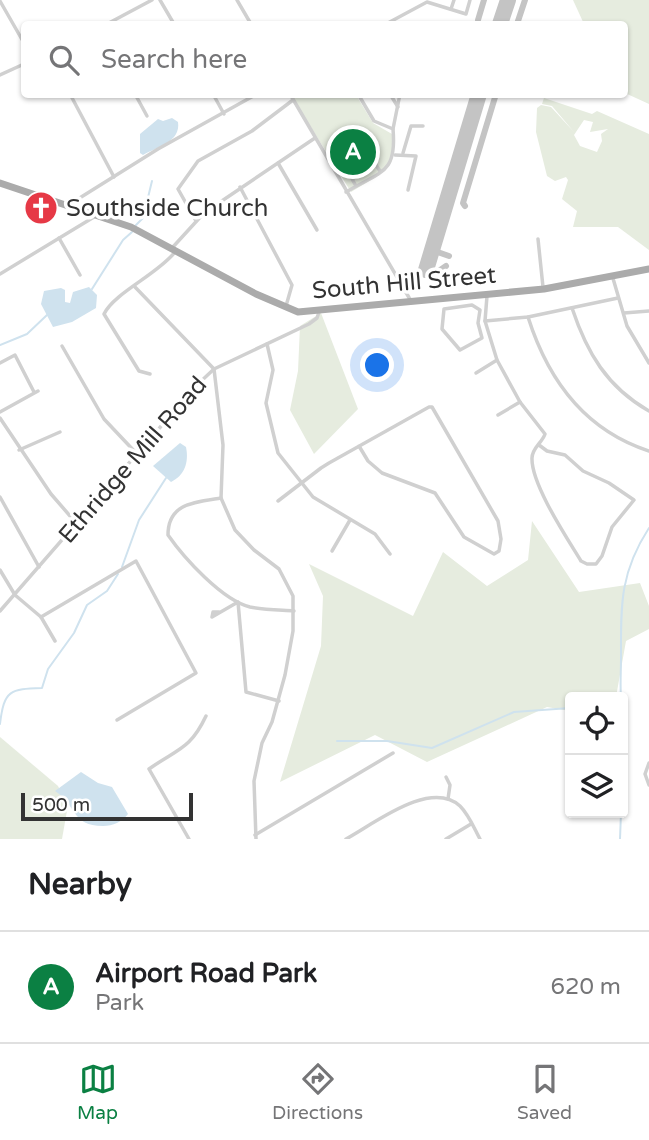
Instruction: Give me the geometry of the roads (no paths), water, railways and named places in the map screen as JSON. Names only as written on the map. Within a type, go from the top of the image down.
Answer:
[{"type":"main road","name":"South Hill Street","points":[[0,183],[70,204],[139,230],[285,308],[318,312],[412,302],[449,303],[544,289],[649,269]]},
{"type":"street","points":[[113,21],[152,0]]},
{"type":"street","points":[[160,0],[172,21]]},
{"type":"street","points":[[237,0],[249,21]]},
{"type":"street","points":[[451,9],[454,0]]},
{"type":"street","points":[[391,21],[428,1],[466,14],[470,0]]},
{"type":"street","points":[[0,1],[21,38]]},
{"type":"street","points":[[0,75],[21,65]]},
{"type":"street","points":[[72,98],[114,177]]},
{"type":"street","points":[[137,98],[146,116]]},
{"type":"street","points":[[215,98],[224,114]]},
{"type":"street","points":[[70,204],[250,98]]},
{"type":"street","points":[[360,98],[374,121],[393,129]]},
{"type":"street","points":[[392,98],[398,107]]},
{"type":"street","points":[[346,192],[391,164],[395,155],[393,129],[399,98]]},
{"type":"street","points":[[196,221],[178,189],[190,168],[267,122],[293,100],[412,302]]},
{"type":"street","points":[[403,153],[411,126],[423,126]]},
{"type":"street","points":[[150,373],[139,371],[104,313],[174,249],[196,221],[240,187],[315,138]]},
{"type":"street","points":[[395,155],[403,153],[416,156],[408,190]]},
{"type":"street","points":[[278,163],[317,230]]},
{"type":"street","points":[[356,186],[352,179],[376,165],[380,171]]},
{"type":"street","points":[[240,187],[292,285],[285,308]]},
{"type":"street","points":[[0,274],[98,214]]},
{"type":"street","points":[[59,238],[80,275]]},
{"type":"street","points":[[538,239],[544,289]]},
{"type":"street","points":[[611,275],[634,341],[649,363]]},
{"type":"street","points":[[135,287],[214,369],[223,445],[221,498],[235,530],[287,579],[294,611],[279,701],[257,761],[254,780],[256,837],[393,753]]},
{"type":"street","points":[[487,296],[485,321],[497,360],[520,402],[543,431],[544,438],[539,445],[532,455],[536,472],[566,534],[583,562],[596,564],[602,556],[612,527],[634,500],[609,483],[583,471],[567,457],[547,451],[539,445]]},
{"type":"street","points":[[485,321],[528,317],[618,298]]},
{"type":"street","points":[[449,303],[472,305],[480,310],[478,323],[482,338],[464,350],[453,345],[442,329],[444,309],[449,303]]},
{"type":"street","points":[[572,308],[587,350],[604,374],[618,390],[649,411]]},
{"type":"street","points":[[624,313],[649,311]]},
{"type":"street","name":"Ethridge Mill Road","points":[[0,611],[214,369],[309,324],[317,318],[318,312]]},
{"type":"street","points":[[528,317],[545,365],[592,421],[617,438],[649,451]]},
{"type":"street","points":[[267,344],[273,370],[266,403],[278,453],[319,502],[379,538],[390,554]]},
{"type":"street","points":[[62,345],[104,419],[137,454]]},
{"type":"street","points":[[0,363],[15,355],[36,392],[0,412]]},
{"type":"street","points":[[476,373],[497,360]]},
{"type":"street","points":[[498,415],[520,402]]},
{"type":"street","points":[[278,501],[359,446],[429,407],[435,409],[498,521],[501,539],[499,551],[494,554],[467,540],[435,494],[382,473],[368,461],[359,446]]},
{"type":"street","points":[[0,418],[15,445],[77,524]]},
{"type":"street","points":[[19,450],[60,432]]},
{"type":"street","points":[[0,497],[39,567]]},
{"type":"street","points":[[221,498],[190,503],[173,511],[168,523],[168,535],[197,569],[247,607],[294,611]]},
{"type":"street","points":[[332,551],[350,520]]},
{"type":"street","points":[[41,617],[136,561],[196,673],[117,720]]},
{"type":"street","points":[[0,570],[15,595],[41,617],[55,641]]},
{"type":"street","points":[[219,612],[238,601]]},
{"type":"street","points":[[238,601],[246,692],[279,701]]},
{"type":"street","points":[[189,839],[149,769],[188,745],[196,737],[206,716]]},
{"type":"street","points":[[649,763],[646,778],[649,785]]},
{"type":"street","points":[[446,777],[450,785],[448,799]]},
{"type":"street","points":[[346,839],[420,799],[448,799],[460,807],[480,839]]},
{"type":"street","points":[[446,839],[472,824]]},
{"type":"water","points":[[172,118],[178,122],[178,129],[172,139],[143,155],[140,153],[140,134],[158,119],[163,121]]},
{"type":"water","points":[[89,287],[97,295],[96,308],[72,322],[53,327],[41,304],[44,291],[61,288],[65,290],[65,302],[70,303],[73,292]]},
{"type":"water","points":[[180,443],[186,447],[186,463],[180,476],[171,482],[153,466]]},
{"type":"water","points":[[81,772],[98,783],[112,787],[128,814],[126,817],[117,823],[103,826],[80,819],[55,791]]},
{"type":"waterway","points":[[136,225],[143,218],[152,181]]},
{"type":"waterway","points":[[92,289],[123,240],[132,232]]},
{"type":"waterway","points":[[0,345],[27,334],[47,315]]},
{"type":"waterway","points":[[122,567],[139,520],[166,478]]},
{"type":"waterway","points":[[621,692],[624,591],[632,561],[649,528]]},
{"type":"waterway","points":[[0,724],[4,704],[10,694],[22,689],[42,688],[48,669],[74,633],[87,605],[107,591],[118,574]]},
{"type":"waterway","points":[[337,741],[387,741],[432,748],[514,712],[565,708]]},
{"type":"waterway","points":[[620,839],[621,818]]},
{"type":"place","name":"Airport Road Park","points":[[353,152]]},
{"type":"place","name":"Southside Church","points":[[41,208]]}]
